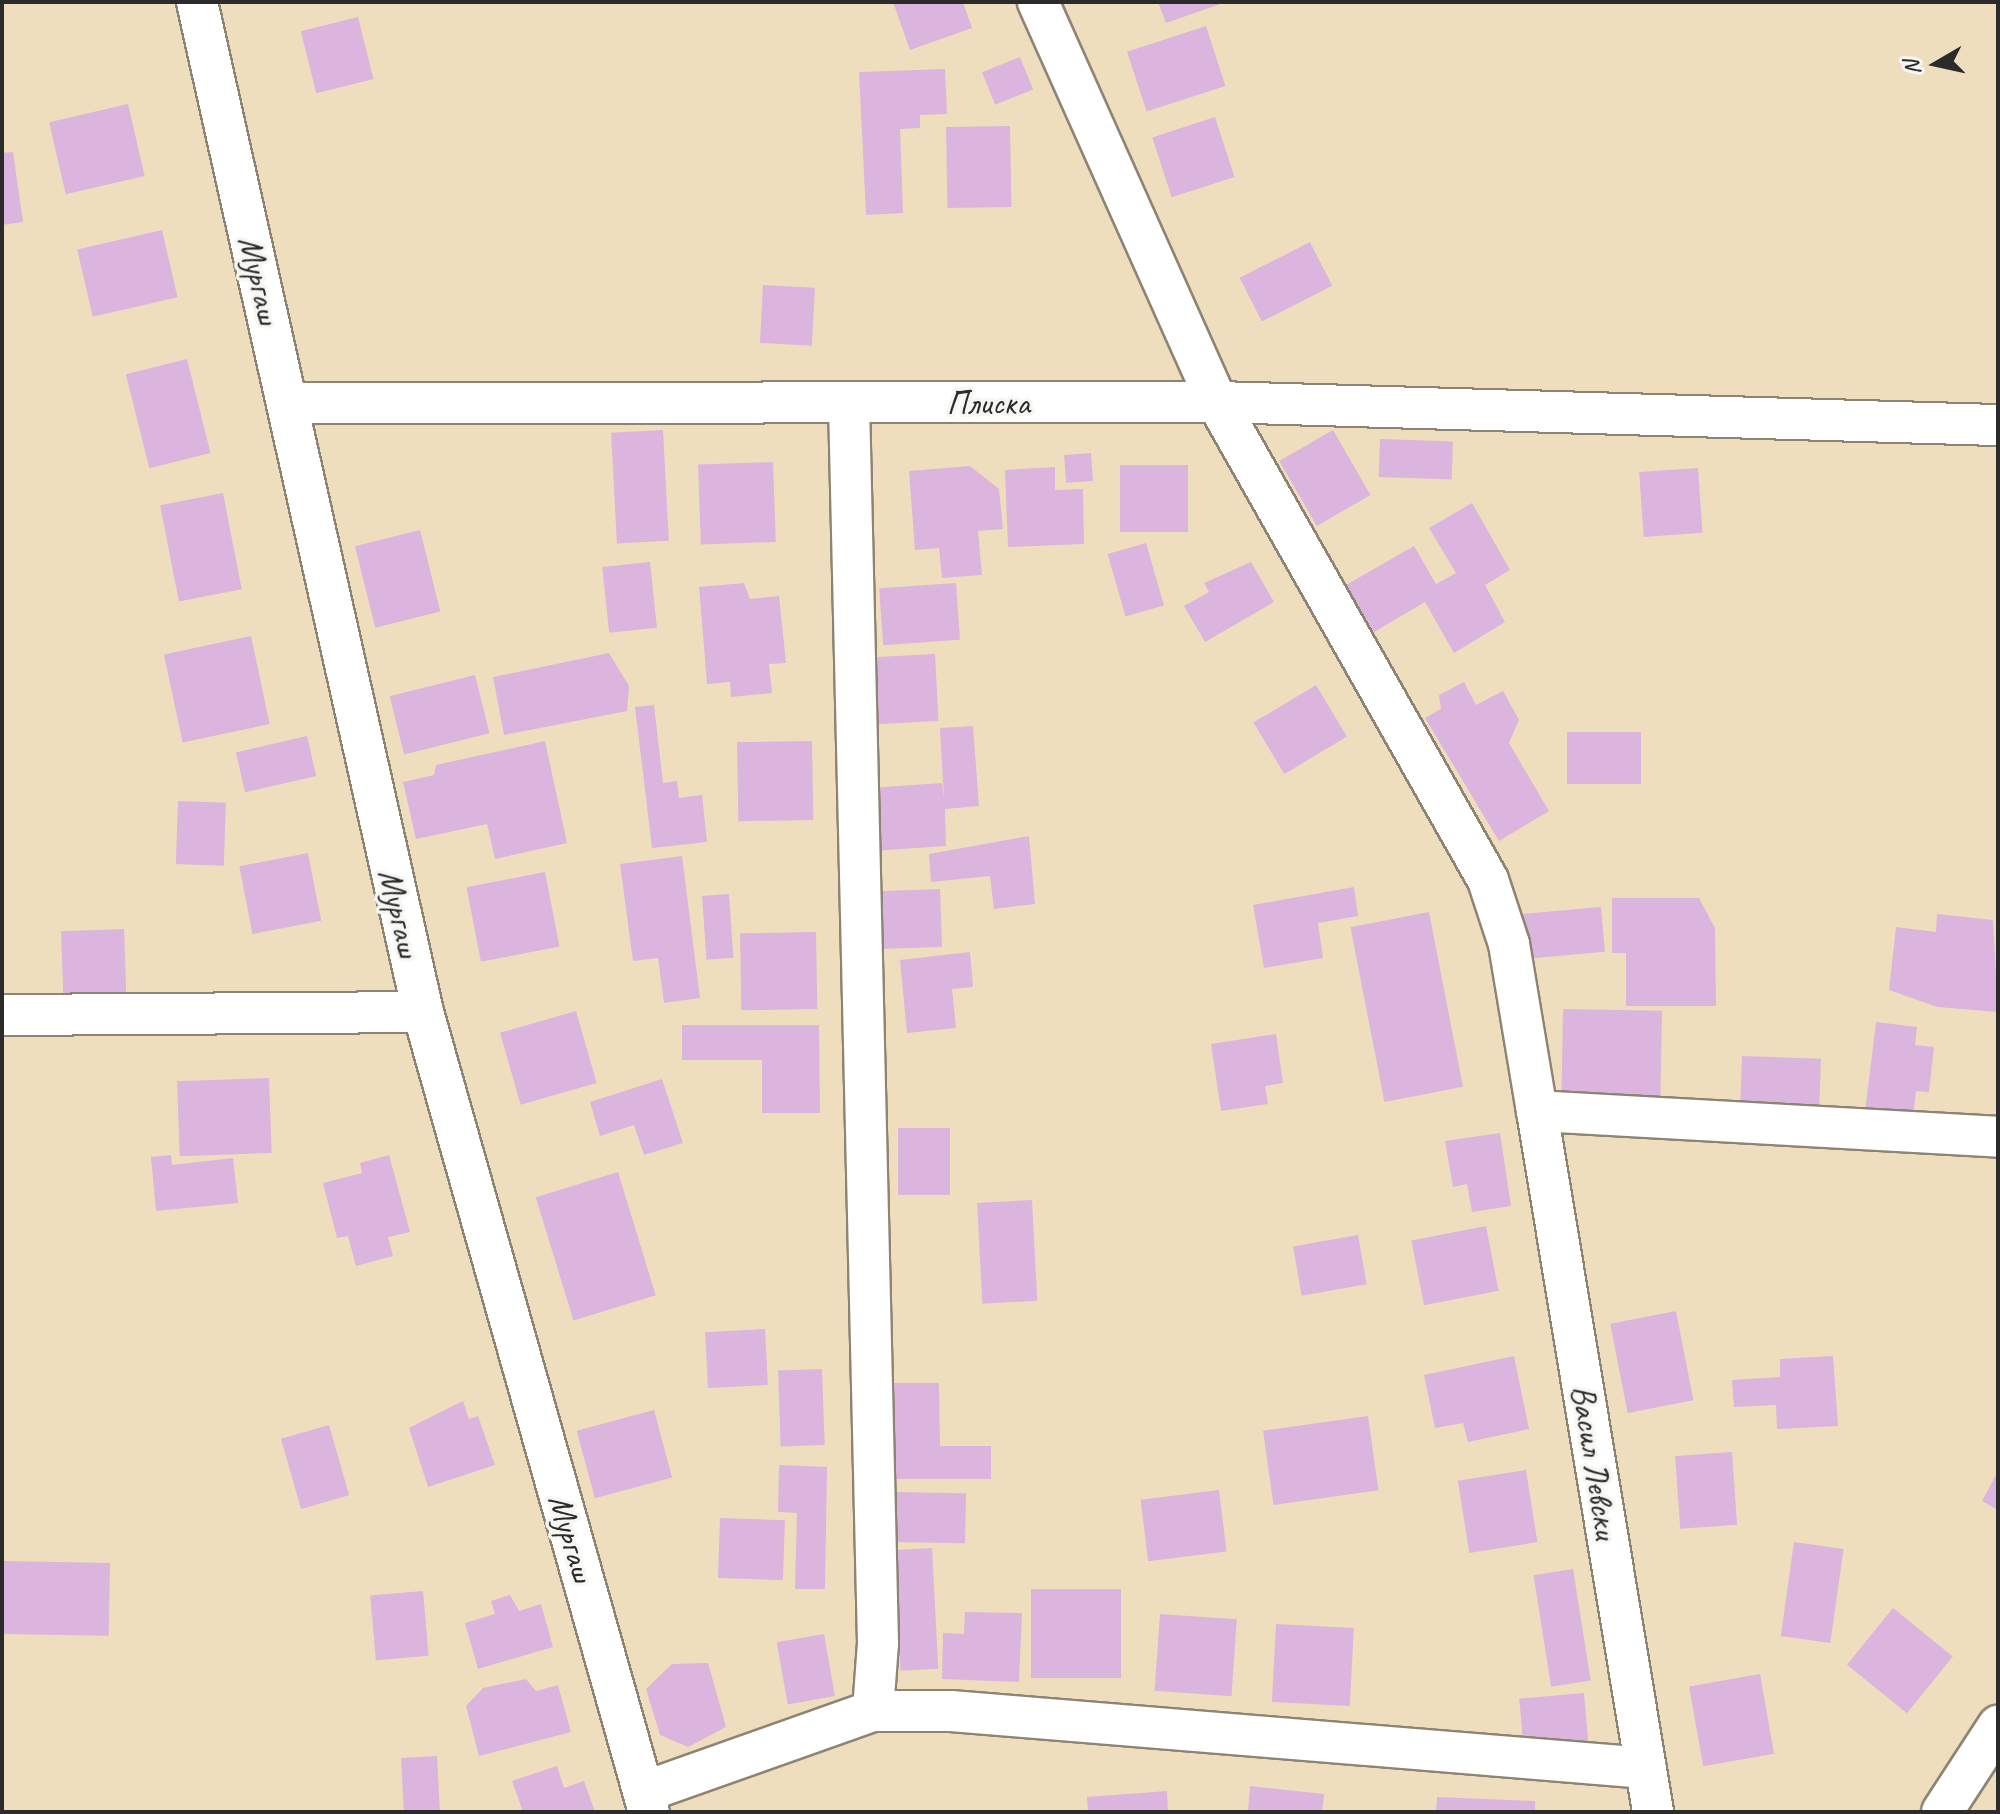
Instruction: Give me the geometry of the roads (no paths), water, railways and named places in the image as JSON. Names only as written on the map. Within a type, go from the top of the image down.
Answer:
[{"type":"street","name":"Мургаш","points":[[197,2],[423,1012],[647,1802]]},
{"type":"street","name":"Васил Левски","points":[[1038,2],[1217,402],[1488,880],[1509,944],[1653,1812]]},
{"type":"street","name":"Плиска","points":[[287,403],[1217,402],[1689,413],[1998,425]]},
{"type":"street","points":[[849,403],[878,1643],[873,1711]]},
{"type":"street","points":[[2,1015],[423,1012]]},
{"type":"street","points":[[1537,1111],[1998,1137]]},
{"type":"street","points":[[647,1802],[873,1711],[951,1711],[1646,1768]]},
{"type":"street","points":[[1944,1811],[1998,1726]]}]
